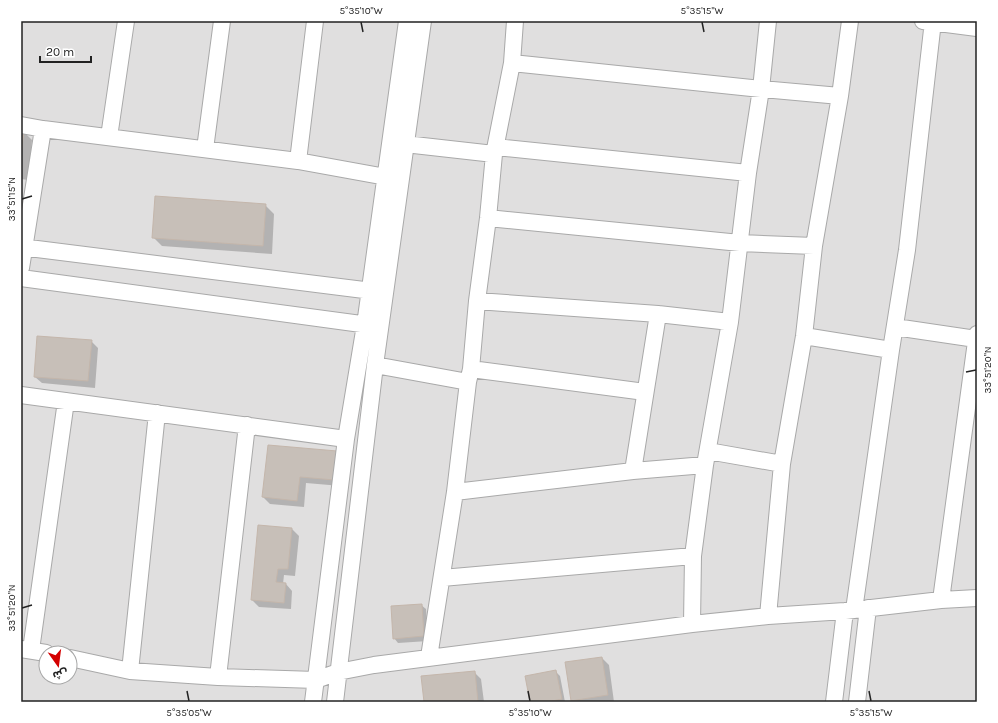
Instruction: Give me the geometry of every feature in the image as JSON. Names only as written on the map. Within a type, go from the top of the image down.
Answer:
[{"type":"street","points":[[109,137],[126,21]]},
{"type":"street","points":[[205,149],[222,21]]},
{"type":"street","points":[[298,161],[315,21]]},
{"type":"street","points":[[378,292],[386,177],[407,21]]},
{"type":"street","points":[[312,702],[346,438],[373,325],[405,144],[422,21]]},
{"type":"street","points":[[429,657],[455,492],[470,376],[477,301],[495,151],[512,63],[515,21]]},
{"type":"street","points":[[692,624],[693,556],[707,458],[730,322],[748,174],[761,89],[768,21]]},
{"type":"street","points":[[768,616],[782,464],[804,336],[814,246],[840,96],[850,21]]},
{"type":"street","points":[[834,702],[856,610],[891,350],[907,250],[929,21],[977,28]]},
{"type":"street","points":[[512,63],[840,96]]},
{"type":"street","points":[[21,125],[298,161],[386,177]]},
{"type":"street","points":[[21,268],[23,247],[43,129]]},
{"type":"street","points":[[405,144],[748,174]]},
{"type":"street","points":[[488,218],[740,243],[814,246]]},
{"type":"street","points":[[23,247],[378,292]]},
{"type":"street","points":[[21,278],[373,325]]},
{"type":"street","points":[[477,301],[658,314],[730,322]]},
{"type":"street","points":[[633,470],[658,314]]},
{"type":"street","points":[[336,702],[338,672],[376,365],[373,325]]},
{"type":"street","points":[[895,327],[977,337],[941,600]]},
{"type":"street","points":[[804,336],[891,350]]},
{"type":"street","points":[[376,365],[470,376],[645,392]]},
{"type":"street","points":[[21,395],[346,438]]},
{"type":"street","points":[[33,651],[66,401]]},
{"type":"street","points":[[130,671],[157,413]]},
{"type":"street","points":[[218,677],[247,425]]},
{"type":"street","points":[[455,492],[633,470],[707,458],[782,464]]},
{"type":"street","points":[[442,578],[693,556]]},
{"type":"street","points":[[78,660],[130,671],[218,677],[316,680],[338,672],[374,665],[692,624],[768,616],[856,610],[941,600],[977,598]]},
{"type":"street","points":[[856,610],[857,702]]},
{"type":"shaded area","points":[[21,21],[977,21],[977,702],[21,702]]},
{"type":"building","points":[[21,129],[24,130],[21,156]]},
{"type":"building","points":[[155,196],[266,204],[263,246],[152,238]]},
{"type":"building","points":[[37,336],[92,340],[88,381],[34,377]]},
{"type":"building","points":[[268,445],[337,451],[334,480],[300,477],[297,501],[262,497]]},
{"type":"building","points":[[258,525],[292,528],[288,569],[278,569],[276,582],[286,583],[284,603],[251,600]]},
{"type":"building","points":[[422,604],[424,636],[393,639],[391,606]]},
{"type":"building","points":[[602,657],[608,695],[571,701],[565,662]]},
{"type":"building","points":[[556,670],[562,699],[547,702],[530,702],[525,676]]},
{"type":"building","points":[[475,671],[478,702],[424,702],[421,676]]}]
